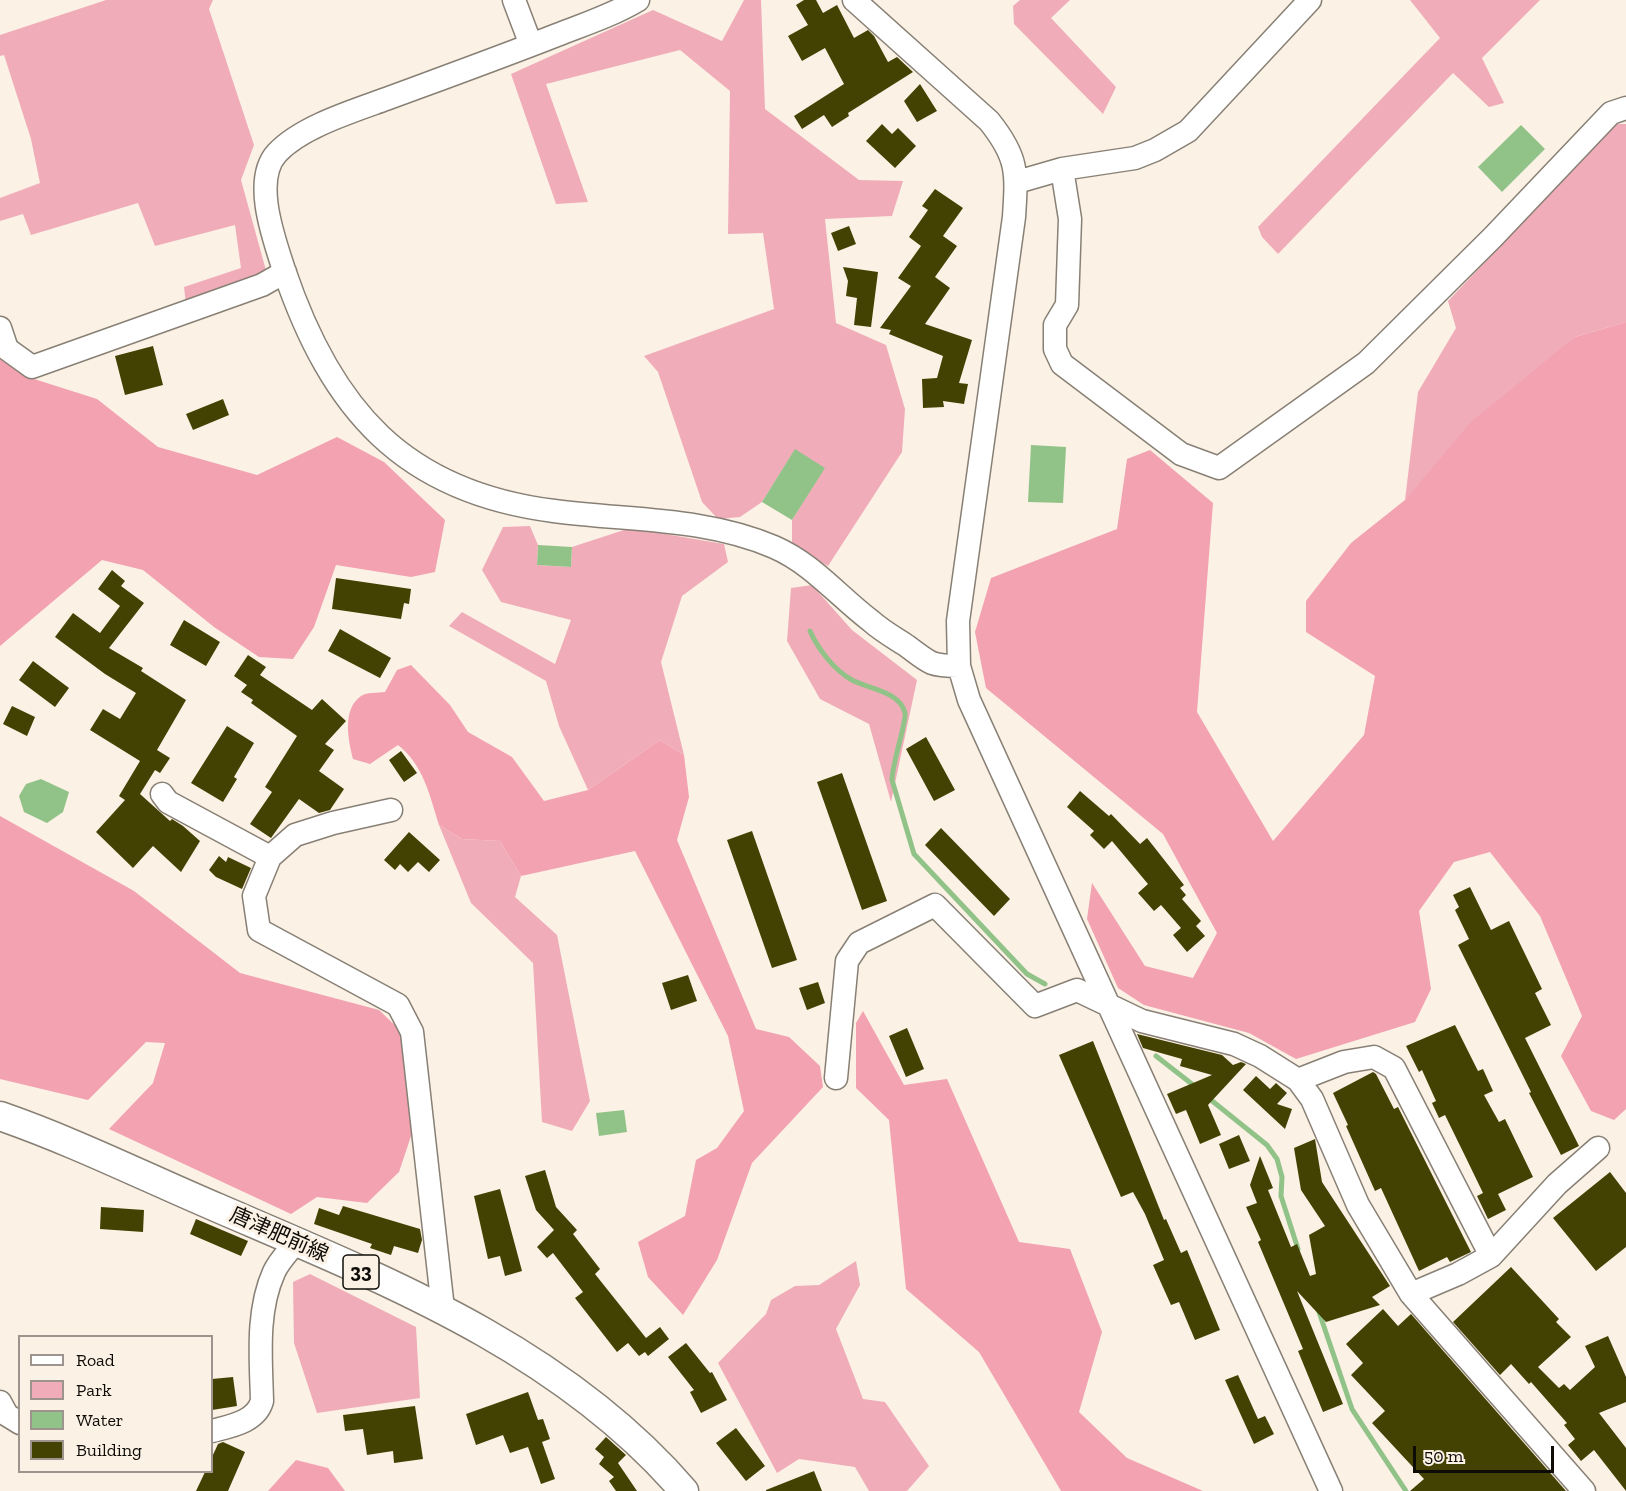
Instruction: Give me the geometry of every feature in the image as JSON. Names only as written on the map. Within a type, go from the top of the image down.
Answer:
[{"type":"main road","name":"唐津肥前線","points":[[0,1116],[51,1134],[296,1242],[483,1329],[567,1384],[623,1429],[684,1491]]},
{"type":"street","points":[[514,0],[531,45]]},
{"type":"street","points":[[638,0],[624,9],[531,45],[320,123],[276,154],[265,178],[267,210],[285,272],[319,356],[355,412],[386,444],[419,468],[479,496],[552,511],[689,522],[740,535],[775,548],[808,565],[870,621],[934,664],[959,666]]},
{"type":"street","points":[[854,0],[989,121],[1007,143],[1014,160],[1017,182],[1014,217],[958,621],[959,666],[969,700],[1331,1491]]},
{"type":"street","points":[[1017,182],[1062,169],[1135,158],[1155,150],[1188,131],[1310,0]]},
{"type":"street","points":[[1062,169],[1070,219],[1066,305],[1055,325],[1055,349],[1062,364],[1181,454],[1219,468],[1366,363],[1493,237],[1611,113],[1626,108]]},
{"type":"street","points":[[0,328],[8,349],[32,367],[262,285],[285,272]]},
{"type":"street","points":[[162,794],[168,802],[270,857]]},
{"type":"street","points":[[391,810],[333,823],[295,836],[270,857],[254,896],[258,930],[398,1005],[412,1032],[443,1310]]},
{"type":"street","points":[[836,1078],[847,961],[860,943],[935,905],[1035,1006],[1077,990],[1142,1021],[1234,1044],[1260,1056],[1298,1080],[1312,1099],[1358,1205],[1411,1294],[1584,1491]]},
{"type":"street","points":[[1298,1080],[1344,1062],[1374,1058],[1394,1068],[1491,1256]]},
{"type":"street","points":[[1411,1294],[1458,1275],[1491,1256],[1557,1184],[1598,1148]]},
{"type":"street","points":[[213,1431],[248,1420],[259,1411],[262,1401],[261,1338],[266,1297],[275,1271],[296,1242]]},
{"type":"street","points":[[0,1402],[7,1415],[18,1422]]},
{"type":"green space","points":[[106,0],[213,0],[209,9],[254,145],[241,180],[267,274],[186,305],[184,287],[241,268],[235,225],[155,246],[138,203],[31,235],[23,214],[0,221],[0,198],[40,183],[31,139],[4,55],[0,56],[0,35]]},
{"type":"green space","points":[[744,0],[761,0],[765,109],[859,180],[903,181],[892,216],[825,219],[836,323],[886,345],[905,409],[902,452],[828,566],[792,547],[792,520],[824,468],[795,450],[762,502],[740,517],[718,519],[702,502],[658,372],[644,356],[774,309],[763,233],[728,234],[730,91],[680,50],[546,84],[588,202],[556,204],[511,74],[653,10],[722,41]]},
{"type":"green space","points":[[1020,0],[1070,0],[1051,18],[1116,87],[1103,114],[1014,24],[1013,6]]},
{"type":"green space","points":[[1410,0],[1540,0],[1482,58],[1504,103],[1489,107],[1453,73],[1278,254],[1262,237],[1258,227],[1440,38]]},
{"type":"green space","points":[[1616,124],[1626,124],[1626,322],[1575,337],[1405,500],[1418,392],[1456,328],[1448,301]]},
{"type":"green space","points":[[530,526],[538,545],[537,565],[571,567],[572,547],[630,528],[724,544],[728,562],[682,596],[661,662],[684,755],[660,740],[588,790],[559,726],[546,681],[449,626],[462,612],[555,664],[571,620],[501,602],[482,570],[503,527]]},
{"type":"green space","points":[[812,585],[852,630],[917,680],[891,802],[869,724],[820,699],[787,641],[791,588]]},
{"type":"green space","points":[[439,825],[462,839],[500,841],[521,876],[515,897],[557,935],[590,1101],[572,1131],[542,1122],[533,963],[471,903]]},
{"type":"green space","points":[[856,1261],[860,1285],[836,1329],[863,1399],[885,1402],[929,1466],[907,1491],[869,1491],[855,1467],[799,1459],[777,1473],[718,1363],[766,1314],[771,1300],[795,1286],[819,1285]]},
{"type":"green space","points":[[310,1274],[416,1327],[420,1398],[317,1413],[294,1343],[293,1282]]},
{"type":"shaded area","points":[[1626,322],[1626,1109],[1614,1120],[1591,1111],[1561,1056],[1582,1016],[1540,916],[1490,852],[1454,862],[1419,911],[1431,989],[1415,1022],[1296,1059],[1249,1033],[1144,1005],[1118,988],[1087,919],[1092,883],[1145,966],[1193,978],[1217,933],[1163,834],[986,688],[975,632],[991,578],[1117,529],[1127,459],[1150,450],[1213,503],[1197,712],[1273,841],[1364,735],[1375,676],[1306,632],[1306,601],[1351,543],[1405,500],[1472,421],[1575,337]]},
{"type":"shaded area","points":[[0,354],[31,378],[97,399],[158,447],[257,475],[337,437],[384,462],[445,520],[435,572],[411,577],[336,565],[314,627],[293,659],[259,657],[214,627],[143,570],[102,560],[0,646]]},
{"type":"shaded area","points":[[411,665],[450,705],[468,732],[512,757],[544,801],[588,790],[660,740],[684,755],[689,797],[677,840],[756,1029],[789,1037],[820,1066],[823,1087],[752,1163],[717,1260],[683,1315],[648,1277],[638,1242],[685,1216],[696,1160],[717,1148],[744,1111],[728,1036],[635,851],[521,876],[500,841],[462,839],[439,825],[420,771],[414,761],[398,745],[370,764],[353,759],[348,725],[355,702],[361,696],[369,693],[385,692],[397,670]]},
{"type":"shaded area","points":[[0,816],[134,891],[240,973],[379,1010],[403,1033],[414,1127],[399,1172],[367,1203],[317,1197],[291,1214],[109,1129],[153,1083],[165,1043],[146,1042],[88,1100],[0,1079]]},
{"type":"shaded area","points":[[863,1011],[904,1085],[947,1079],[1019,1242],[1070,1249],[1102,1332],[1079,1412],[1127,1458],[1203,1491],[1061,1491],[979,1352],[906,1289],[889,1120],[856,1088],[856,1023]]},
{"type":"shaded area","points":[[296,1460],[328,1468],[345,1491],[268,1491]]},
{"type":"water","points":[[1521,125],[1545,149],[1502,192],[1478,167]]},
{"type":"water","points":[[1031,445],[1066,447],[1063,503],[1028,502]]},
{"type":"water","points":[[795,449],[825,468],[792,520],[762,502]]},
{"type":"water","points":[[538,545],[572,547],[571,567],[537,565]]},
{"type":"water","points":[[41,779],[69,792],[63,812],[47,823],[24,812],[19,796],[26,784]]},
{"type":"water","points":[[624,1110],[627,1132],[599,1136],[596,1113]]},
{"type":"building","points":[[804,0],[816,0],[823,13],[837,5],[854,38],[868,30],[874,36],[888,62],[897,57],[913,72],[848,113],[849,116],[832,127],[824,115],[802,129],[794,116],[844,84],[825,48],[802,61],[788,36],[808,25],[796,5]]},
{"type":"building","points":[[920,84],[937,111],[917,122],[904,101]]},
{"type":"building","points":[[882,124],[892,134],[898,128],[916,146],[895,168],[866,141]]},
{"type":"building","points":[[935,189],[963,208],[943,236],[957,246],[935,277],[950,288],[925,324],[972,340],[959,383],[968,384],[964,404],[943,401],[944,407],[923,408],[922,379],[937,378],[943,356],[889,334],[891,330],[880,328],[911,286],[898,278],[921,246],[909,237],[928,210],[922,206]]},
{"type":"building","points":[[849,226],[856,244],[838,251],[831,233]]},
{"type":"building","points":[[843,267],[878,272],[871,327],[854,325],[857,298],[846,296],[848,281]]},
{"type":"building","points":[[153,346],[163,385],[125,395],[115,356]]},
{"type":"building","points":[[223,399],[229,415],[193,430],[186,414]]},
{"type":"building","points":[[112,570],[125,581],[121,586],[144,603],[109,648],[143,668],[141,671],[186,700],[157,750],[170,758],[160,773],[155,770],[140,794],[170,821],[172,819],[183,826],[200,841],[181,872],[153,846],[133,868],[96,832],[125,800],[119,796],[140,761],[90,730],[103,709],[120,719],[136,693],[105,674],[55,637],[73,613],[100,633],[120,606],[98,589]]},
{"type":"building","points":[[336,578],[411,589],[409,604],[404,603],[401,619],[332,609]]},
{"type":"building","points":[[184,620],[220,642],[206,666],[170,645]]},
{"type":"building","points":[[340,629],[391,658],[380,678],[328,651]]},
{"type":"building","points":[[248,655],[266,667],[260,675],[312,710],[322,699],[346,721],[325,744],[334,750],[319,771],[344,789],[330,810],[319,813],[299,799],[271,838],[250,824],[272,792],[265,787],[297,736],[251,703],[253,700],[241,692],[247,685],[234,676]]},
{"type":"building","points":[[33,661],[69,688],[55,707],[19,680]]},
{"type":"building","points":[[12,706],[35,717],[27,736],[3,724]]},
{"type":"building","points":[[227,726],[254,743],[234,777],[237,779],[223,802],[191,783]]},
{"type":"building","points":[[926,737],[955,790],[934,801],[906,749]]},
{"type":"building","points":[[401,751],[417,773],[404,782],[389,760]]},
{"type":"building","points":[[842,773],[887,901],[862,910],[817,782]]},
{"type":"building","points":[[1080,791],[1109,816],[1111,814],[1140,844],[1147,838],[1184,885],[1180,888],[1186,895],[1182,899],[1201,921],[1196,926],[1205,936],[1187,952],[1173,935],[1181,928],[1161,905],[1154,911],[1138,893],[1148,884],[1112,841],[1104,849],[1090,835],[1094,831],[1067,807]]},
{"type":"building","points":[[941,828],[1010,899],[994,916],[925,845]]},
{"type":"building","points":[[752,831],[797,960],[772,968],[727,840]]},
{"type":"building","points":[[409,832],[440,860],[429,872],[418,862],[408,872],[400,864],[395,870],[384,860]]},
{"type":"building","points":[[219,856],[226,862],[228,857],[251,868],[242,889],[216,877],[209,870]]},
{"type":"building","points":[[1470,887],[1491,930],[1509,921],[1542,989],[1535,993],[1551,1025],[1525,1038],[1579,1146],[1561,1155],[1458,945],[1469,939],[1455,910],[1459,907],[1453,895]]},
{"type":"building","points":[[688,975],[697,1001],[671,1010],[662,983]]},
{"type":"building","points":[[818,982],[825,1003],[807,1010],[799,988]]},
{"type":"building","points":[[1455,1025],[1478,1071],[1483,1069],[1493,1091],[1484,1095],[1499,1122],[1505,1119],[1533,1177],[1498,1194],[1506,1210],[1488,1219],[1477,1196],[1483,1193],[1445,1115],[1439,1118],[1432,1103],[1436,1101],[1422,1070],[1419,1072],[1406,1046]]},
{"type":"building","points":[[907,1028],[924,1069],[906,1077],[889,1036]]},
{"type":"building","points":[[1137,1034],[1222,1055],[1233,1065],[1241,1062],[1246,1064],[1208,1105],[1221,1135],[1200,1144],[1186,1110],[1176,1114],[1167,1094],[1212,1075],[1180,1066],[1182,1059],[1143,1048]]},
{"type":"building","points":[[1093,1041],[1164,1220],[1166,1219],[1181,1253],[1187,1250],[1220,1330],[1195,1340],[1179,1302],[1171,1305],[1153,1265],[1164,1260],[1145,1214],[1133,1192],[1121,1197],[1059,1055]]},
{"type":"building","points":[[1373,1072],[1394,1109],[1398,1107],[1471,1252],[1450,1262],[1447,1257],[1419,1271],[1381,1188],[1375,1191],[1346,1126],[1348,1125],[1333,1093]]},
{"type":"building","points":[[1256,1076],[1270,1089],[1276,1083],[1287,1093],[1277,1104],[1292,1109],[1285,1129],[1243,1090]]},
{"type":"building","points":[[1239,1135],[1250,1161],[1229,1169],[1219,1144]]},
{"type":"building","points":[[1315,1139],[1322,1182],[1390,1286],[1372,1297],[1380,1305],[1326,1322],[1297,1291],[1343,1404],[1323,1412],[1298,1351],[1303,1349],[1258,1242],[1261,1240],[1246,1207],[1257,1203],[1250,1185],[1260,1156],[1273,1188],[1268,1190],[1291,1247],[1297,1244],[1310,1276],[1316,1274],[1309,1235],[1325,1226],[1301,1190],[1294,1148]]},
{"type":"building","points":[[545,1170],[556,1207],[577,1230],[573,1234],[600,1269],[595,1274],[646,1338],[660,1327],[669,1339],[648,1356],[645,1352],[639,1356],[628,1343],[617,1352],[575,1298],[583,1292],[553,1253],[547,1258],[537,1247],[554,1230],[536,1210],[525,1176]]},
{"type":"building","points":[[1610,1172],[1626,1193],[1626,1247],[1596,1271],[1553,1218]]},
{"type":"building","points":[[500,1189],[522,1271],[505,1276],[500,1256],[488,1259],[474,1196]]},
{"type":"building","points":[[343,1206],[420,1229],[422,1240],[418,1253],[394,1246],[391,1255],[370,1248],[372,1244],[314,1224],[319,1208],[339,1215]]},
{"type":"building","points":[[101,1207],[144,1210],[143,1232],[100,1229]]},
{"type":"building","points":[[196,1219],[248,1241],[241,1256],[190,1234]]},
{"type":"building","points":[[1511,1267],[1559,1319],[1556,1322],[1571,1337],[1538,1367],[1559,1388],[1564,1384],[1570,1390],[1595,1367],[1585,1346],[1608,1336],[1626,1377],[1626,1402],[1599,1413],[1626,1448],[1626,1491],[1594,1450],[1581,1461],[1568,1445],[1575,1439],[1564,1425],[1567,1423],[1531,1382],[1529,1384],[1511,1364],[1500,1375],[1453,1322]]},
{"type":"building","points":[[1383,1309],[1398,1326],[1411,1314],[1566,1491],[1410,1491],[1424,1479],[1372,1423],[1385,1411],[1351,1375],[1363,1363],[1346,1344]]},
{"type":"building","points":[[686,1343],[710,1373],[712,1372],[727,1400],[701,1413],[690,1392],[694,1390],[668,1357]]},
{"type":"building","points":[[1238,1375],[1258,1419],[1265,1416],[1274,1434],[1254,1444],[1225,1380]]},
{"type":"building","points":[[233,1377],[237,1406],[213,1410],[213,1379]]},
{"type":"building","points":[[528,1392],[538,1420],[543,1419],[550,1439],[542,1442],[555,1479],[541,1484],[528,1447],[510,1453],[503,1435],[476,1445],[466,1414]]},
{"type":"building","points":[[415,1406],[423,1459],[394,1463],[393,1451],[367,1455],[363,1429],[345,1431],[343,1415]]},
{"type":"building","points":[[736,1428],[765,1466],[746,1481],[716,1443]]},
{"type":"building","points":[[606,1437],[626,1455],[618,1463],[637,1491],[616,1491],[609,1481],[614,1477],[599,1464],[604,1457],[595,1449]]},
{"type":"building","points":[[223,1442],[245,1452],[228,1491],[196,1491],[205,1473],[213,1473],[213,1455],[218,1444]]},
{"type":"building","points":[[814,1471],[822,1491],[766,1491],[766,1490]]},
{"type":"waterway","points":[[810,631],[822,652],[839,671],[858,683],[890,695],[902,706],[905,717],[892,780],[914,854],[1027,974],[1045,984]]},
{"type":"waterway","points":[[1156,1056],[1197,1088]]},
{"type":"waterway","points":[[1206,1096],[1267,1145],[1277,1159],[1282,1177],[1281,1196],[1298,1249]]},
{"type":"waterway","points":[[1319,1312],[1352,1409],[1406,1491]]}]
